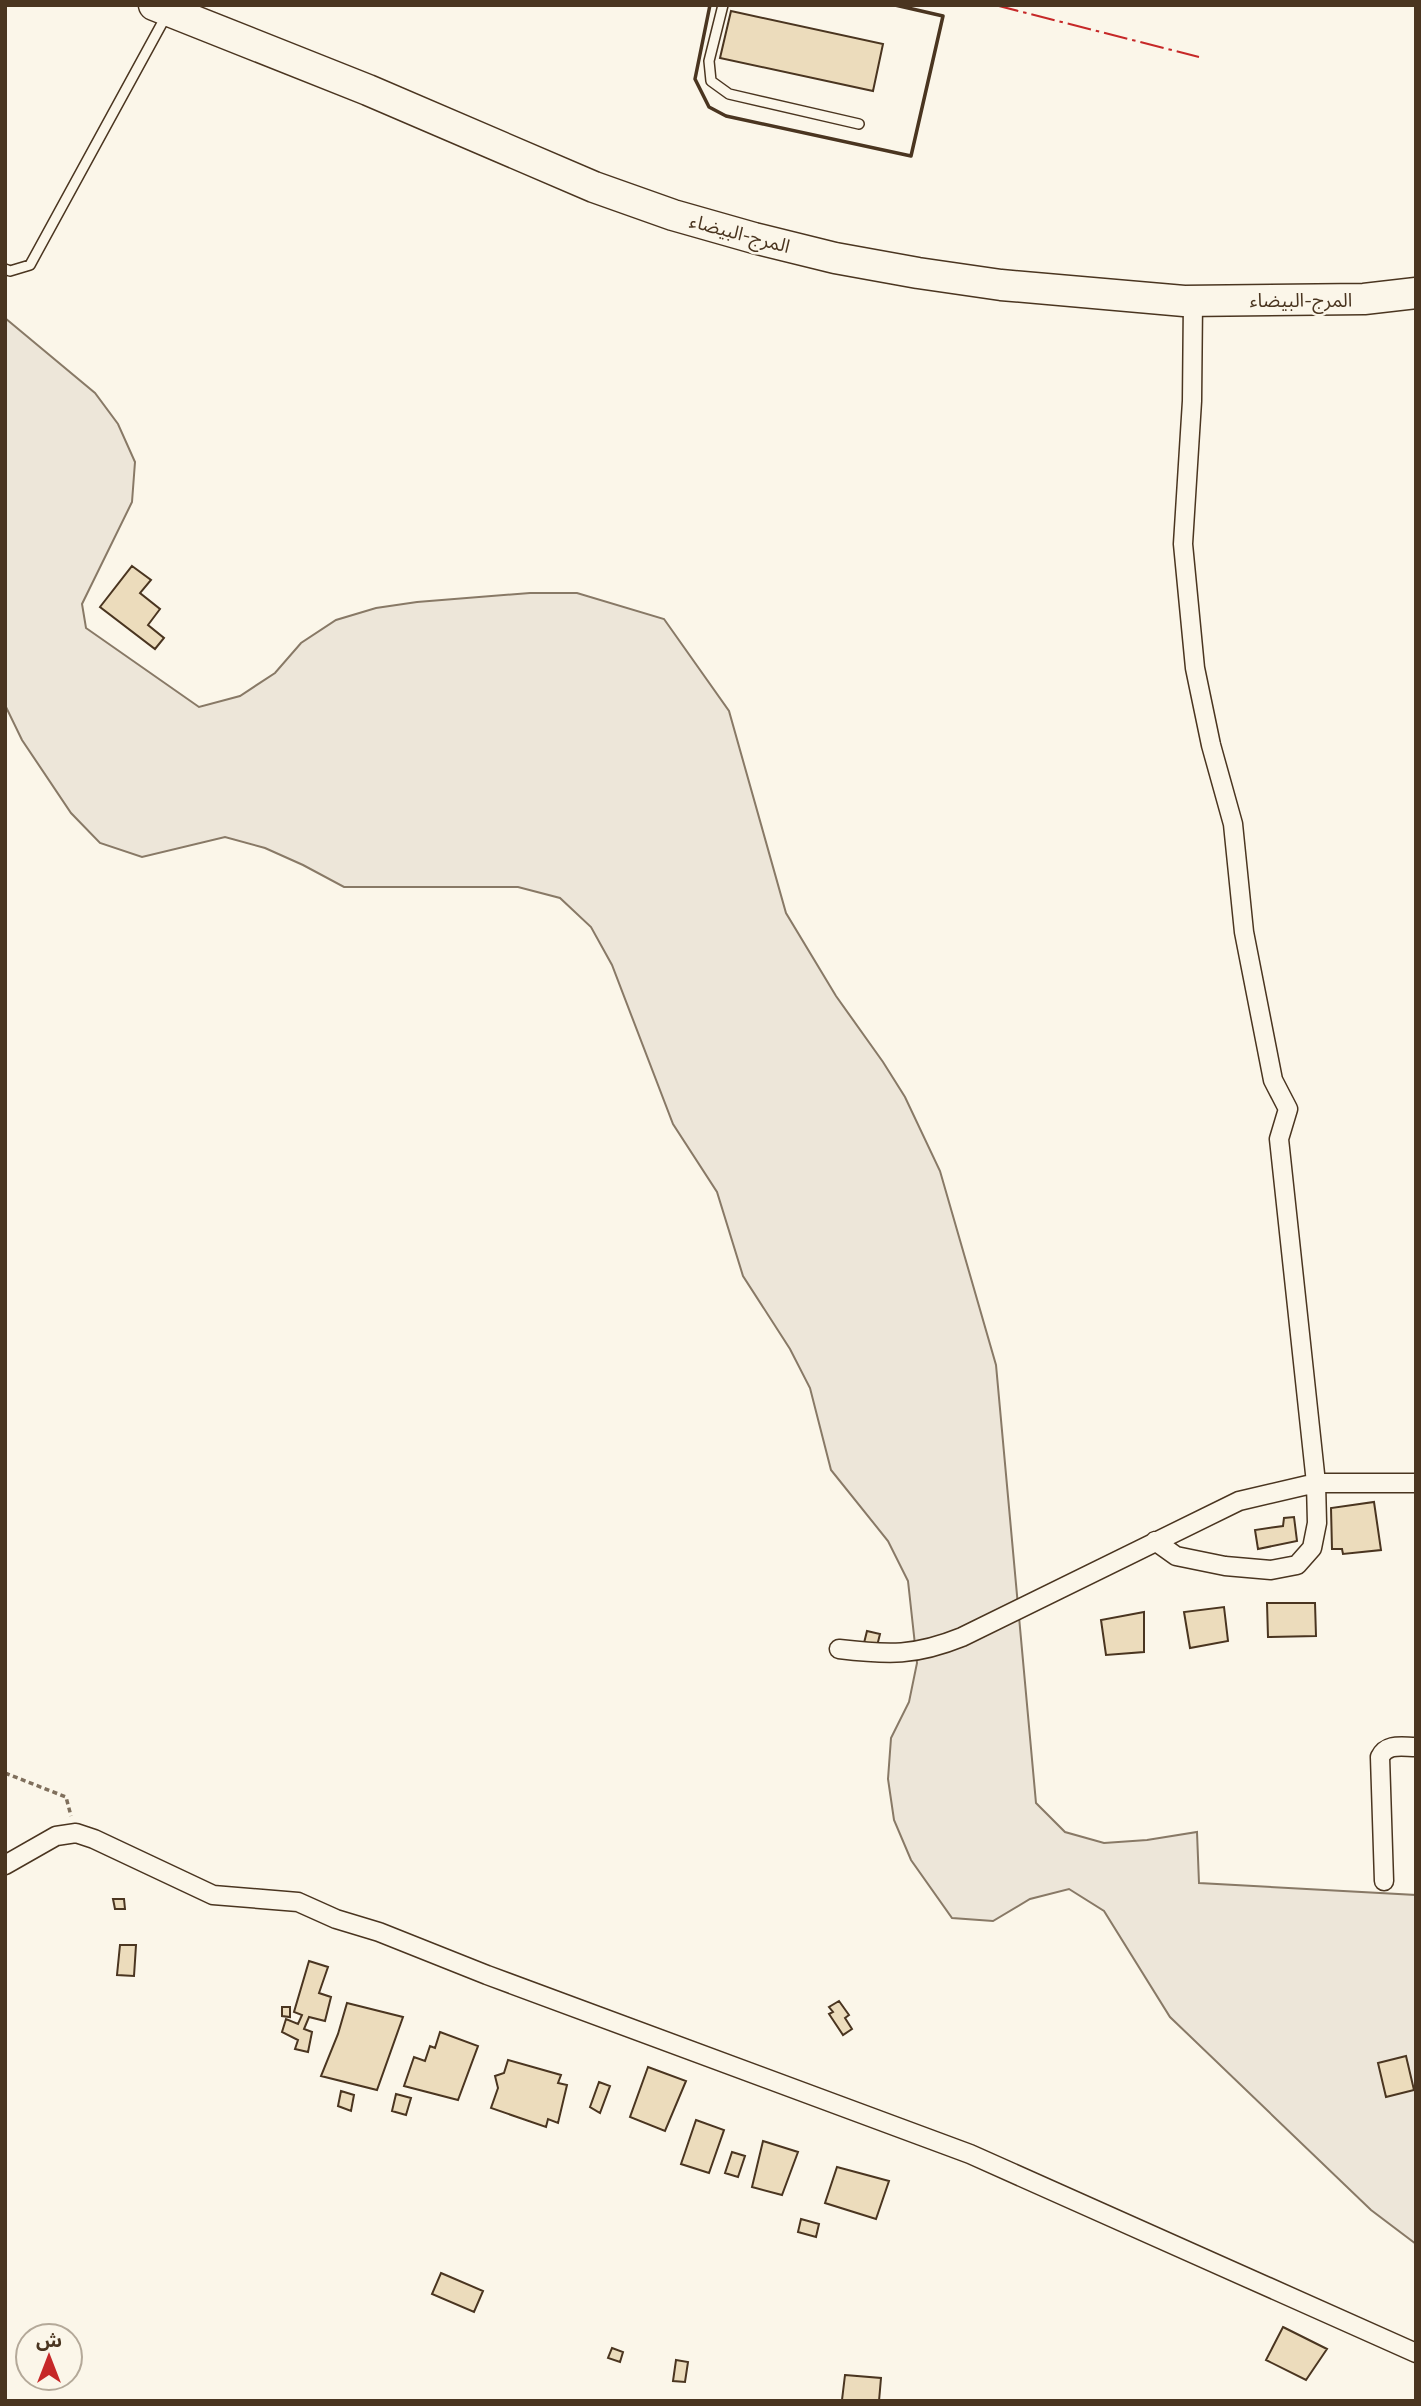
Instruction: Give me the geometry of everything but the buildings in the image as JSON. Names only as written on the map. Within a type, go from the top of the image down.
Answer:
[{"type":"highway","name":"المرج-البيضاء","points":[[161,8],[368,90],[594,187],[673,215],[835,258],[1000,285],[1193,301],[1364,299]]},
{"type":"highway","points":[[1364,299],[1416,292]]},
{"type":"highway","points":[[1364,299],[1416,308]]},
{"type":"street","points":[[1155,1541],[1176,1556],[1225,1566],[1271,1570],[1297,1565],[1312,1548],[1317,1523],[1316,1483],[1279,1139],[1287,1109],[1273,1080],[1244,932],[1233,824],[1211,745],[1195,668],[1191,630],[1183,544],[1192,401],[1193,301]]},
{"type":"street","points":[[839,1649],[885,1654],[932,1649],[962,1637],[1239,1501],[1316,1483],[1416,1483]]},
{"type":"street","points":[[1384,1881],[1380,1757],[1383,1751],[1390,1747],[1416,1747]]},
{"type":"street","points":[[5,1865],[56,1836],[76,1833],[213,1895],[298,1902],[336,1919],[379,1932],[487,1975],[970,2154],[1416,2353]]},
{"type":"lane","points":[[723,5],[709,61],[711,81],[729,94],[859,124]]},
{"type":"lane","points":[[5,269],[10,271],[30,265],[161,8]]},
{"type":"path","points":[[5,1773],[66,1797],[76,1833]]},
{"type":"shaded area","points":[[5,318],[95,393],[118,424],[135,462],[132,502],[82,604],[86,628],[199,707],[240,696],[275,673],[301,643],[336,620],[376,608],[530,593],[577,593],[664,619],[729,711],[786,913],[836,996],[905,1097],[940,1171],[996,1365],[1036,1803],[1065,1832],[1104,1843],[1197,1832],[1199,1883],[1416,1895],[1416,2244],[1371,2210],[1170,2017],[1104,1911],[1069,1889],[1030,1899],[993,1921],[952,1918],[911,1860],[894,1820],[888,1779],[891,1738],[909,1702],[917,1663],[908,1581],[888,1541],[831,1470],[810,1388],[790,1349],[743,1276],[717,1192],[673,1124],[612,965],[591,927],[560,898],[518,887],[344,887],[265,848],[225,837],[142,857],[100,843],[71,813],[22,740],[5,705]]},
{"type":"wall","points":[[710,5],[695,79],[709,107],[726,116],[911,156],[943,16],[895,5]]},
{"type":"power","points":[[995,5],[1199,57]]}]
